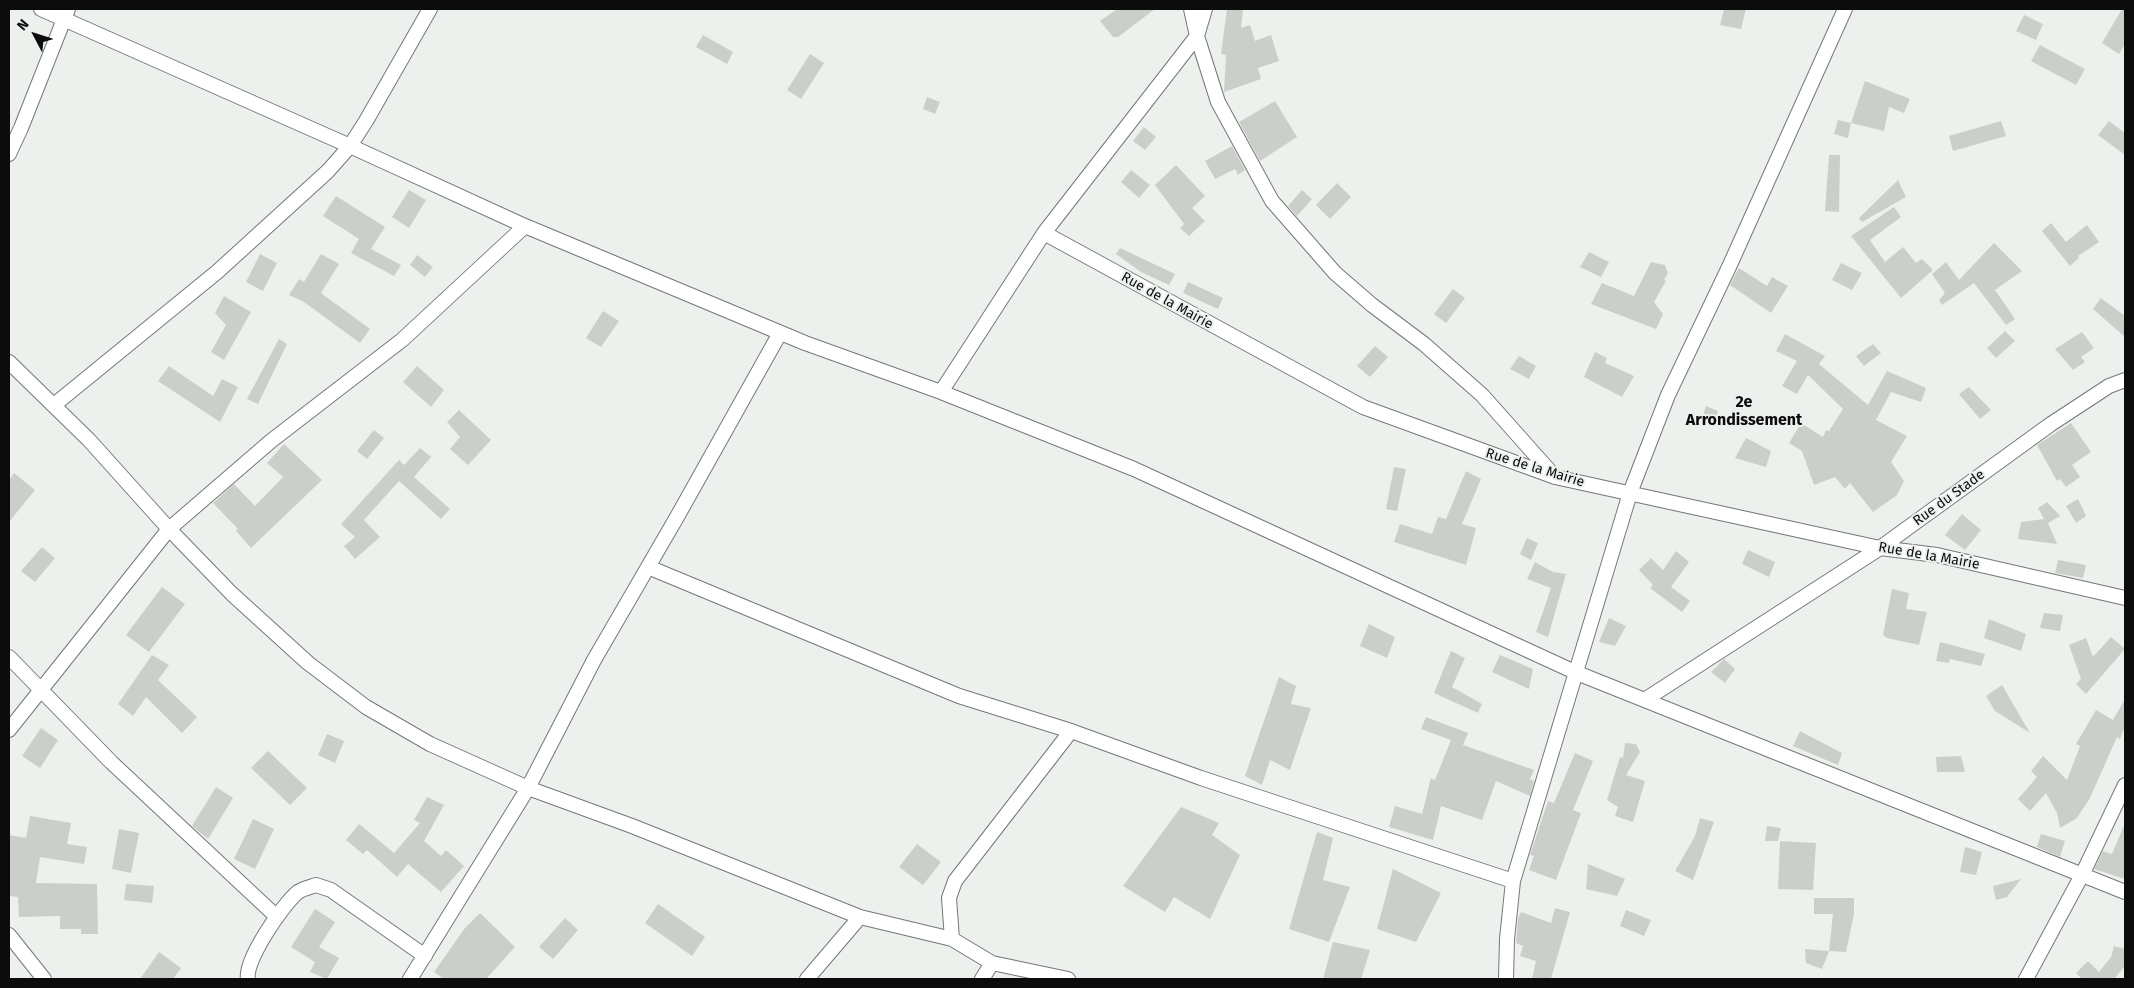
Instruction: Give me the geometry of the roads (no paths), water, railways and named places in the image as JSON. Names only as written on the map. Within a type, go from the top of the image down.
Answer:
[{"type":"street","points":[[41,9],[65,14],[525,226],[780,333],[941,392],[1134,469],[1577,673],[2125,892]]},
{"type":"street","points":[[54,405],[217,272],[328,171],[350,146],[430,9]]},
{"type":"street","points":[[1191,9],[1197,36],[1218,102],[1272,201],[1335,273],[1372,305],[1424,344],[1482,395],[1555,477]]},
{"type":"street","points":[[941,392],[1044,234],[1197,36],[1205,9]]},
{"type":"street","points":[[1506,979],[1507,939],[1513,881],[1630,493],[1668,395],[1729,267],[1845,9]]},
{"type":"street","points":[[9,154],[65,14]]},
{"type":"street","points":[[9,730],[40,688],[168,529],[271,441],[402,340],[525,226]]},
{"type":"street","name":"Rue de la Mairie","points":[[1044,234],[1363,407],[1555,477],[1880,548],[1937,555],[2125,598]]},
{"type":"street","points":[[410,979],[528,788],[594,660],[780,333]]},
{"type":"street","points":[[9,362],[89,440],[168,529],[232,594],[308,663],[366,707],[430,744],[528,788],[632,826],[860,918],[952,939],[992,963],[1068,979]]},
{"type":"street","name":"Rue du Stade","points":[[1646,699],[1880,548],[2051,424],[2109,386],[2125,380]]},
{"type":"street","points":[[648,567],[959,696],[1071,731],[1201,778],[1513,881]]},
{"type":"street","points":[[9,657],[111,762],[277,917]]},
{"type":"street","points":[[952,939],[949,898],[955,881],[1071,731]]},
{"type":"street","points":[[2026,979],[2082,875],[2125,785]]},
{"type":"street","points":[[248,979],[251,959],[277,917],[298,892],[316,884],[332,890],[425,956]]},
{"type":"street","points":[[807,979],[860,918]]},
{"type":"street","points":[[9,935],[44,979]]},
{"type":"street","points":[[982,979],[992,963]]},
{"type":"district","name":"2e Arrondissement","points":[[1744,412]]}]
